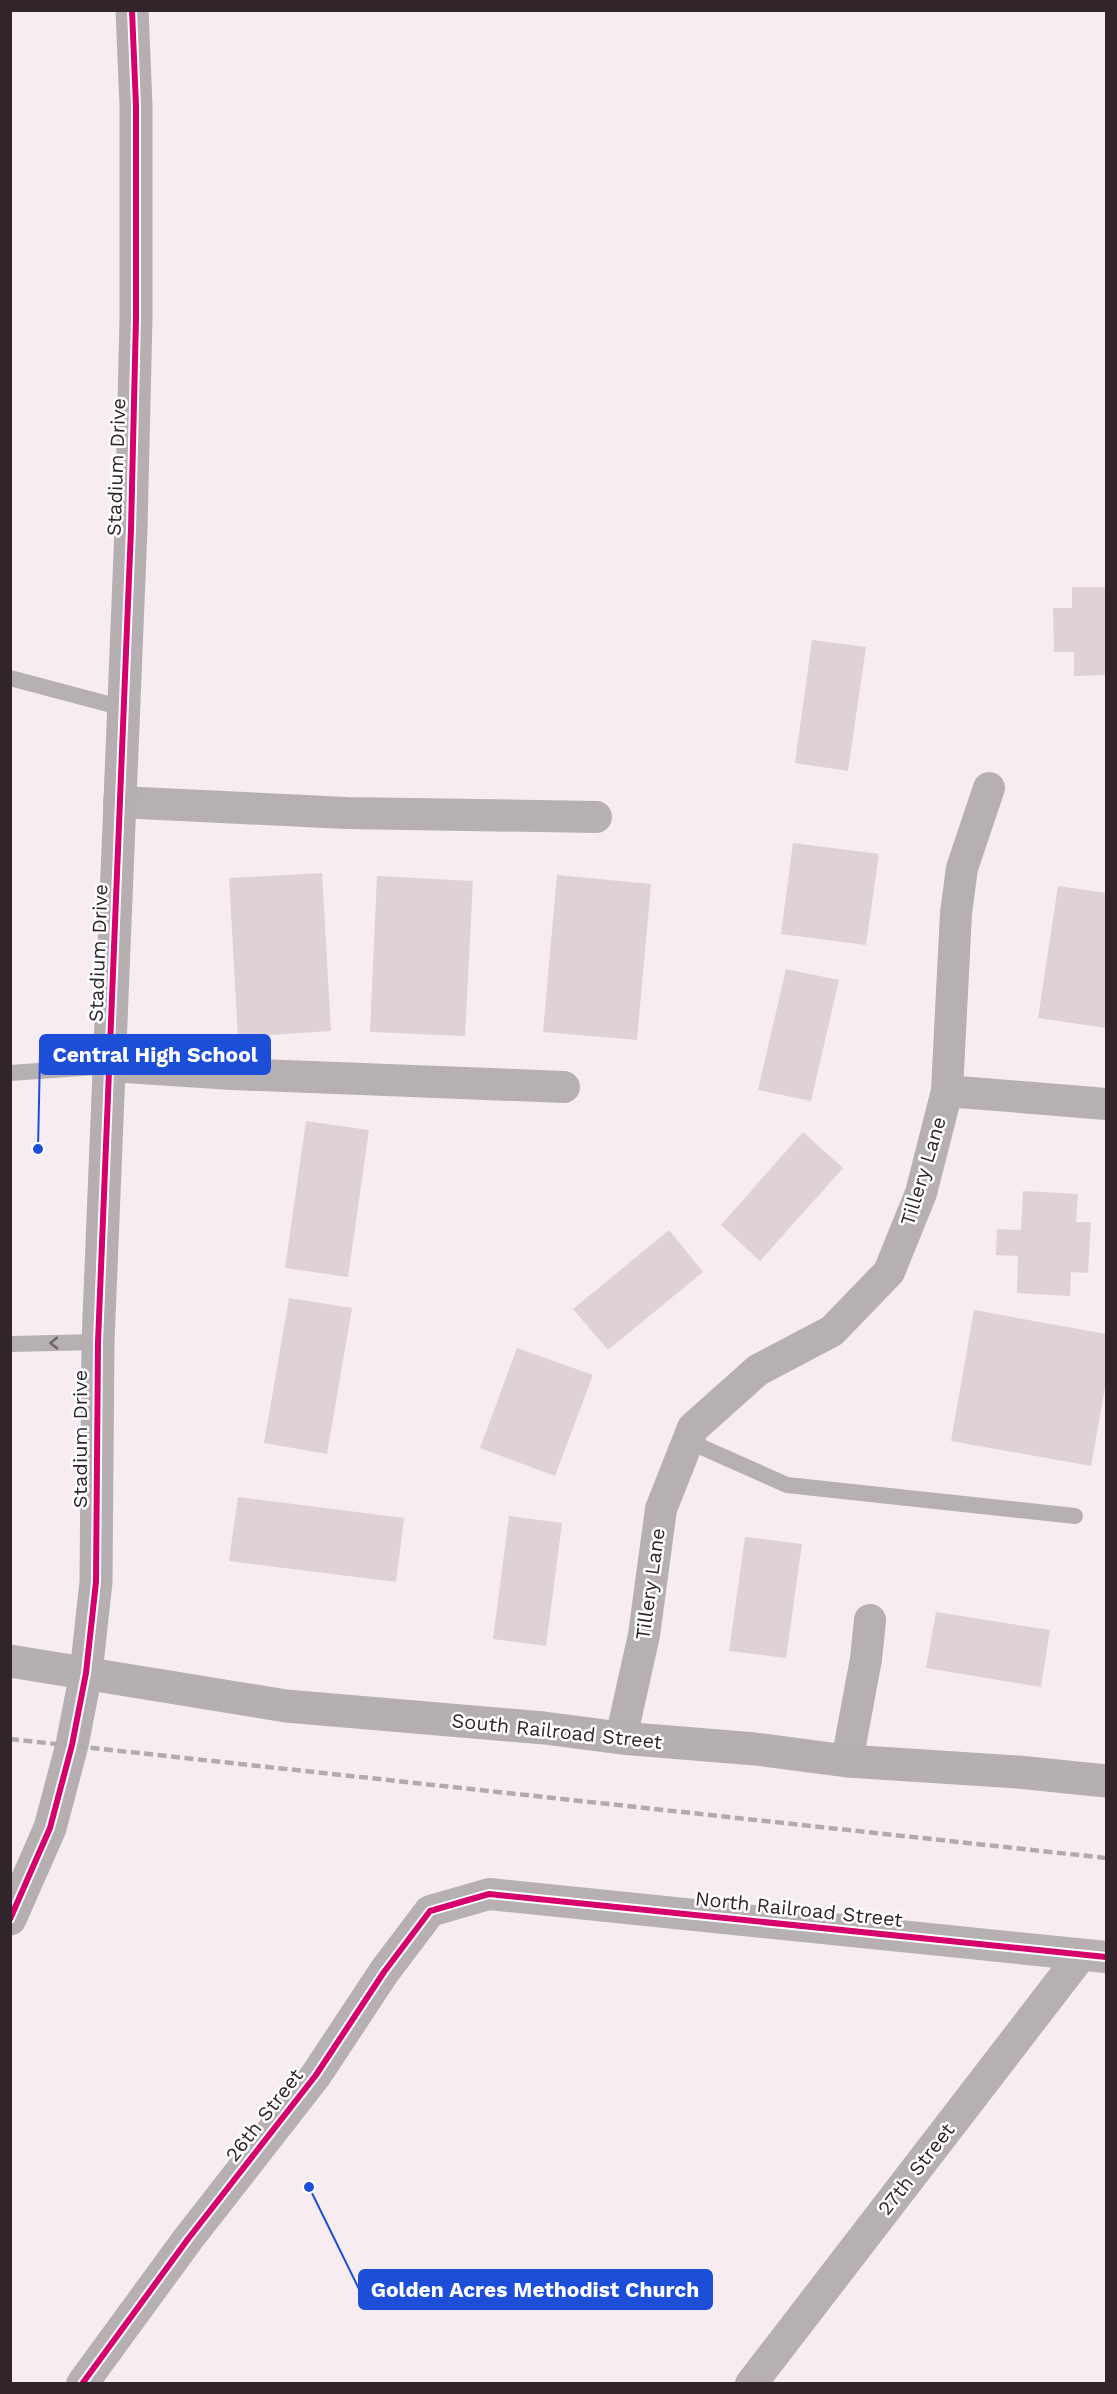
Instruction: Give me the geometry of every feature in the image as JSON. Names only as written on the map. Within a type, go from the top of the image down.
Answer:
[{"type":"street","name":"Stadium Drive","points":[[10,1919],[51,1828],[72,1745],[86,1673],[96,1582],[98,1342],[136,318],[136,106],[132,10]]},
{"type":"street","name":"Tillery Lane","points":[[621,1738],[644,1635],[661,1509],[693,1428],[758,1370],[832,1331],[889,1272],[921,1193],[947,1091],[956,913],[962,868],[989,788]]},
{"type":"street","points":[[119,802],[346,813],[596,817]]},
{"type":"street","points":[[110,1066],[232,1074],[564,1087]]},
{"type":"street","points":[[947,1091],[1107,1104]]},
{"type":"street","points":[[847,1761],[866,1659],[870,1620]]},
{"type":"street","name":"South Railroad Street","points":[[10,1661],[285,1706],[544,1728],[621,1738],[755,1749],[847,1761],[1018,1772],[1107,1781]]},
{"type":"street","name":"North Railroad Street","points":[[489,1894],[1094,1956]]},
{"type":"street","name":"26th Street","points":[[82,2384],[188,2239],[316,2075],[384,1972],[430,1911],[489,1894]]},
{"type":"street","name":"27th Street","points":[[751,2384],[1094,1956]]},
{"type":"lane","points":[[10,678],[123,708]]},
{"type":"lane","points":[[10,1073],[110,1066]]},
{"type":"lane","points":[[10,1344],[98,1342]]},
{"type":"lane","points":[[688,1441],[787,1485],[1076,1516]]},
{"type":"building","points":[[1072,587],[1106,587],[1106,675],[1074,676],[1074,652],[1054,652],[1053,608],[1072,608]]},
{"type":"building","points":[[812,640],[866,647],[848,771],[795,763]]},
{"type":"building","points":[[793,843],[879,854],[866,945],[781,934]]},
{"type":"building","points":[[322,873],[331,1031],[238,1037],[229,878]]},
{"type":"building","points":[[557,875],[651,884],[637,1040],[543,1032]]},
{"type":"building","points":[[377,876],[473,881],[465,1036],[370,1032]]},
{"type":"building","points":[[1058,886],[1106,893],[1106,1028],[1038,1018]]},
{"type":"building","points":[[786,969],[839,980],[811,1101],[758,1090]]},
{"type":"building","points":[[306,1121],[369,1130],[348,1277],[285,1268]]},
{"type":"building","points":[[803,1132],[843,1168],[760,1261],[721,1225]]},
{"type":"building","points":[[1023,1191],[1078,1194],[1076,1222],[1091,1222],[1088,1273],[1071,1272],[1070,1296],[1017,1293],[1018,1256],[996,1255],[997,1229],[1021,1230]]},
{"type":"building","points":[[669,1230],[703,1272],[608,1350],[573,1309]]},
{"type":"building","points":[[289,1298],[352,1308],[327,1454],[264,1443]]},
{"type":"building","points":[[974,1310],[1106,1334],[1106,1382],[1091,1466],[951,1441]]},
{"type":"building","points":[[517,1348],[593,1375],[555,1476],[480,1448]]},
{"type":"building","points":[[238,1497],[404,1518],[396,1582],[229,1561]]},
{"type":"building","points":[[509,1516],[562,1523],[546,1646],[493,1639]]},
{"type":"building","points":[[745,1537],[802,1544],[786,1658],[729,1651]]},
{"type":"building","points":[[936,1612],[1050,1630],[1041,1687],[926,1668]]},
{"type":"railway","points":[[10,1739],[1106,1858]]},
{"type":"cycle path","points":[[10,1919],[50,1828],[72,1745],[86,1673],[96,1582],[98,1342],[131,529],[136,318],[136,106],[132,10]]},
{"type":"cycle path","points":[[82,2384],[188,2239],[316,2075],[384,1972],[430,1911],[489,1894],[1106,1957]]},
{"type":"place","name":"Central High School","points":[[38,1149]]},
{"type":"place","name":"Golden Acres Methodist Church","points":[[309,2187]]}]
